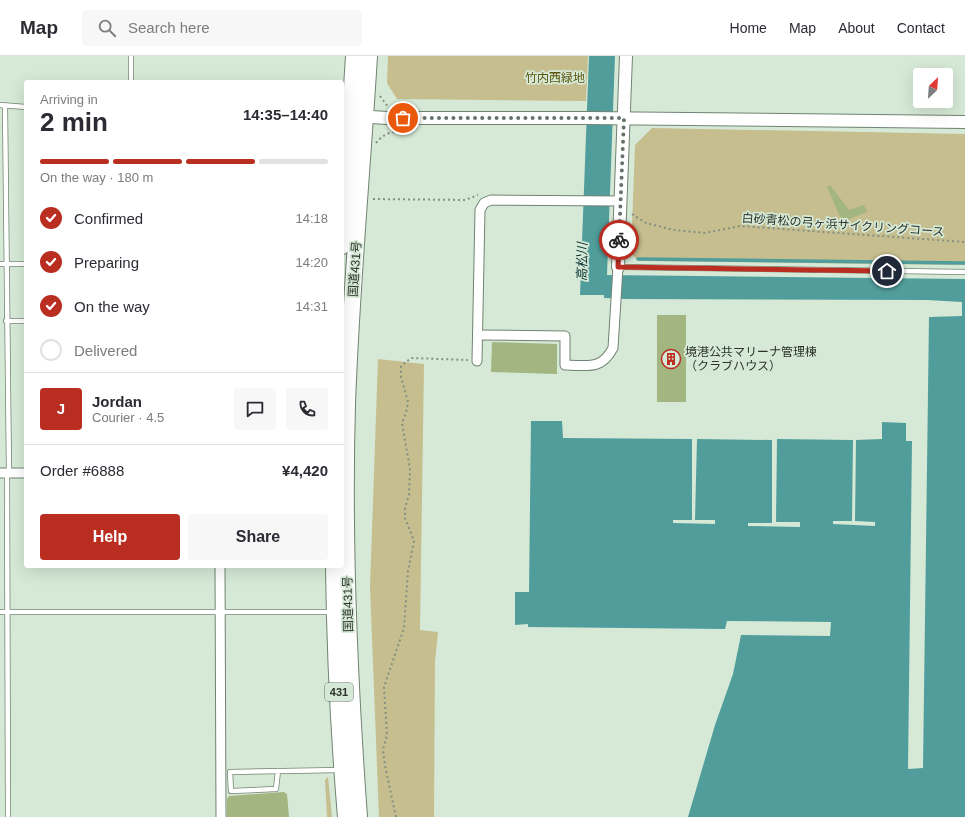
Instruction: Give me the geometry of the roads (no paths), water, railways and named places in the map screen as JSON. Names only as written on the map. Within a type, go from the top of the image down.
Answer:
[{"type":"highway","name":"国道431号","points":[[354,56],[355,121],[350,348],[344,471],[348,612],[354,748],[359,817]]},
{"type":"highway","name":"国道431号","points":[[344,227],[355,121],[369,56]]},
{"type":"highway","name":"国道431号","points":[[334,568],[342,770],[346,817]]},
{"type":"street","points":[[478,335],[565,336],[565,364],[598,365],[608,358],[613,348],[618,270],[615,201],[618,118],[626,56]]},
{"type":"street","points":[[355,121],[387,118],[618,118],[965,122]]},
{"type":"street","points":[[477,361],[480,210],[484,203],[490,200],[615,201]]},
{"type":"street","points":[[5,473],[24,473]]},
{"type":"street","points":[[220,568],[221,817]]},
{"type":"lane","points":[[131,56],[131,80]]},
{"type":"lane","points":[[8,817],[8,612],[5,473],[6,264],[2,106],[24,107]]},
{"type":"lane","points":[[0,264],[24,264]]},
{"type":"lane","points":[[618,270],[965,272]]},
{"type":"lane","points":[[6,321],[24,321]]},
{"type":"lane","points":[[0,612],[335,612]]},
{"type":"lane","points":[[278,771],[276,789],[231,791],[230,772],[278,771],[342,770]]},
{"type":"water","name":"高松川","points":[[589,56],[615,56],[607,275],[965,279],[965,817],[688,817],[715,725],[733,674],[741,635],[830,636],[831,622],[727,621],[725,629],[528,627],[528,624],[515,625],[515,592],[529,592],[531,421],[562,421],[563,438],[692,439],[692,520],[673,520],[673,523],[715,524],[715,520],[695,520],[697,439],[772,440],[772,523],[748,523],[748,526],[800,527],[800,522],[776,522],[777,439],[853,440],[852,521],[833,521],[833,524],[875,526],[875,522],[855,521],[856,440],[882,439],[882,422],[906,423],[906,441],[912,441],[908,769],[923,768],[929,317],[962,316],[962,302],[927,300],[628,299],[604,298],[604,295],[580,295]]},
{"type":"waterway","points":[[638,259],[965,263]]},
{"type":"place","name":"境港公共マリーナ管理棟 （クラブハウス）","points":[[671,359]]},
{"type":"park label","name":"竹内西緑地","points":[[555,78]]}]
